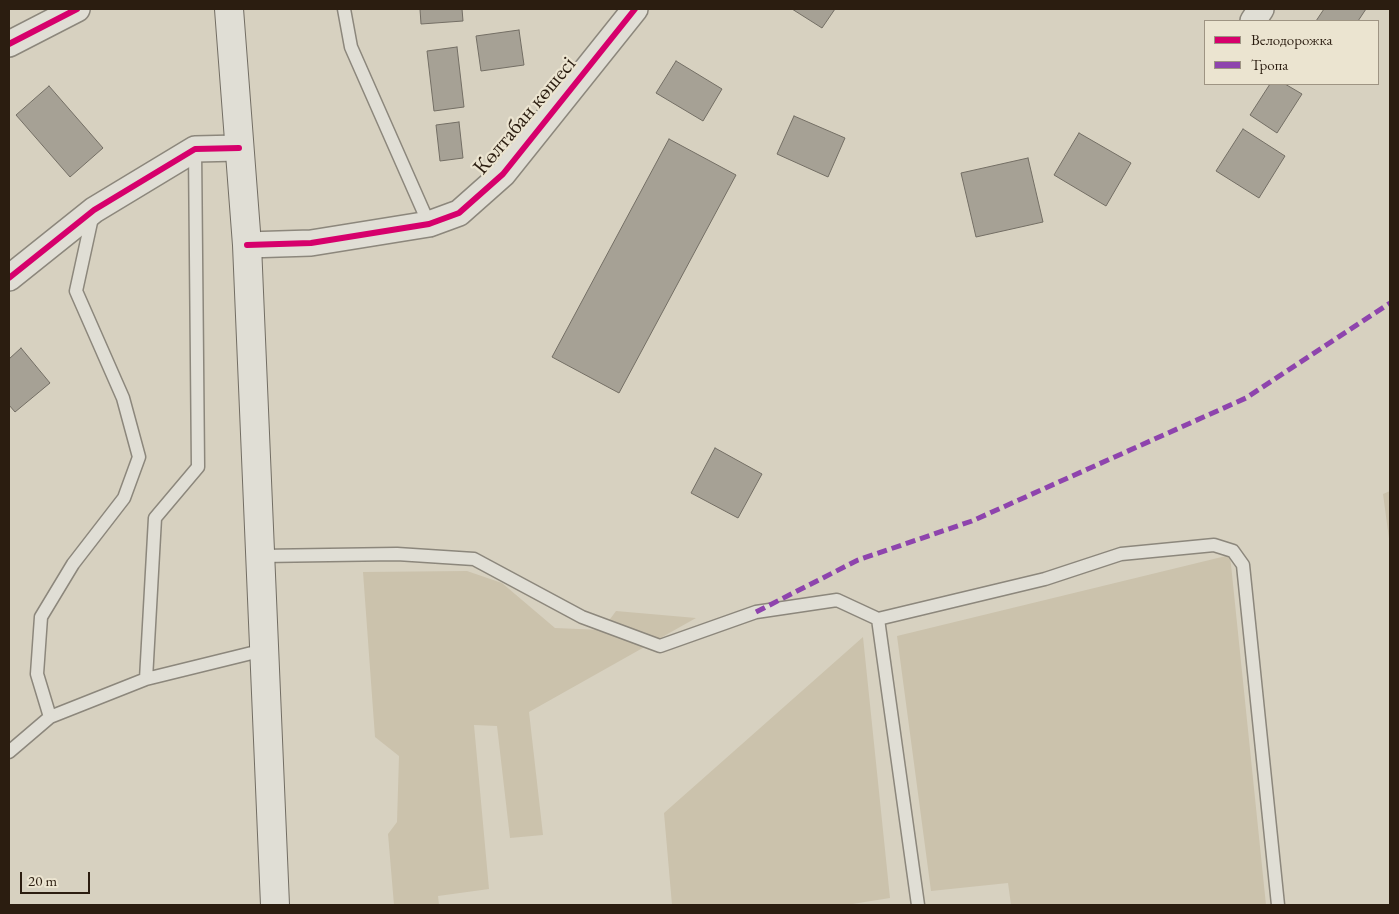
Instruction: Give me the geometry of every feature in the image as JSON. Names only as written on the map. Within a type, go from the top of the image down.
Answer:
[{"type":"main road","points":[[229,9],[246,245],[275,905]]},
{"type":"street","points":[[9,44],[77,9]]},
{"type":"street","name":"Көлтабан көшесі","points":[[246,245],[311,243],[429,224],[459,213],[503,174],[635,9]]},
{"type":"street","points":[[1254,20],[1261,9]]},
{"type":"street","points":[[9,278],[94,210],[195,149],[239,148]]},
{"type":"lane","points":[[344,9],[351,47],[429,224]]},
{"type":"lane","points":[[146,678],[155,518],[198,467],[195,149]]},
{"type":"lane","points":[[50,717],[37,674],[41,617],[73,564],[124,498],[139,457],[123,398],[76,291],[94,210]]},
{"type":"lane","points":[[261,556],[397,554],[474,559],[582,617],[660,646],[756,612],[837,600],[878,619],[1045,579],[1121,554],[1214,545],[1233,551],[1242,565],[1278,905]]},
{"type":"lane","points":[[878,619],[918,905]]},
{"type":"lane","points":[[9,752],[50,717],[146,678],[264,650]]},
{"type":"shaded area","points":[[1390,491],[1390,546],[1383,494]]},
{"type":"shaded area","points":[[1230,555],[1266,905],[1011,905],[1008,883],[931,891],[897,636]]},
{"type":"shaded area","points":[[467,571],[502,583],[555,628],[602,630],[616,611],[696,618],[529,712],[543,835],[510,838],[497,726],[474,725],[489,889],[438,896],[439,905],[394,905],[388,834],[397,822],[399,756],[375,737],[363,572]]},
{"type":"shaded area","points":[[863,637],[890,898],[846,905],[672,905],[664,813]]},
{"type":"building","points":[[420,9],[462,9],[463,21],[421,24]]},
{"type":"building","points":[[792,9],[835,9],[822,28]]},
{"type":"building","points":[[1324,9],[1366,9],[1359,20],[1317,20]]},
{"type":"building","points":[[519,30],[524,65],[481,71],[476,36]]},
{"type":"building","points":[[457,47],[464,107],[434,111],[427,51]]},
{"type":"building","points":[[676,61],[722,89],[703,121],[656,93]]},
{"type":"building","points":[[1269,85],[1287,85],[1302,94],[1277,133],[1250,115]]},
{"type":"building","points":[[49,86],[103,148],[70,177],[16,115]]},
{"type":"building","points":[[794,116],[845,138],[828,177],[777,154]]},
{"type":"building","points":[[459,122],[463,158],[440,161],[436,125]]},
{"type":"building","points":[[1243,129],[1285,156],[1259,198],[1216,171]]},
{"type":"building","points":[[1079,133],[1131,163],[1106,206],[1054,175]]},
{"type":"building","points":[[669,139],[736,175],[619,393],[552,357]]},
{"type":"building","points":[[1028,158],[1043,222],[976,237],[961,173]]},
{"type":"building","points":[[21,348],[50,383],[15,412],[9,405],[9,359]]},
{"type":"building","points":[[715,448],[762,474],[738,518],[691,493]]},
{"type":"marked path","points":[[756,612],[858,560],[972,521],[1246,398],[1390,303]]},
{"type":"cycle path","points":[[9,44],[77,9]]},
{"type":"cycle path","points":[[247,245],[311,243],[429,224],[459,213],[503,174],[635,9]]},
{"type":"cycle path","points":[[9,278],[94,210],[195,149],[239,148]]}]
